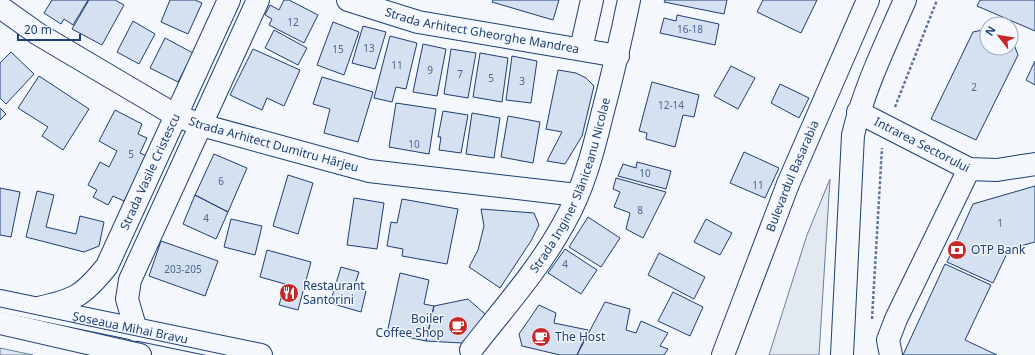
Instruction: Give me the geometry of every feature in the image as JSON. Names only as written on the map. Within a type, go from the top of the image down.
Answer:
[{"type":"street","name":"Strada Vasile Cristescu","points":[[38,308],[62,303],[77,297],[90,287],[107,266],[229,0]]},
{"type":"street","points":[[136,330],[127,299],[130,280],[258,0]]},
{"type":"street","name":"Strada Arhitect Gheorghe Mandrea","points":[[348,0],[418,22],[618,56]]},
{"type":"street","points":[[581,49],[592,0]]},
{"type":"street","name":"Strada Inginer Slăniceanu Nicolae","points":[[472,350],[546,254],[565,222],[577,195],[595,144],[618,56],[629,0]]},
{"type":"street","name":"Bulevardul Basarabia","points":[[723,355],[785,191],[868,0]]},
{"type":"street","points":[[842,355],[852,152],[858,112],[905,0]]},
{"type":"street","name":"Strada Arhitect Dumitru Hârjeu","points":[[3,16],[38,34],[175,115],[201,125],[368,171],[577,195]]},
{"type":"street","name":"Intrarea Sectorului","points":[[858,112],[969,170],[997,170],[1035,164]]},
{"type":"street","points":[[891,355],[888,340],[896,319],[969,170]]},
{"type":"street","name":"Șoseaua Mihai Bravu","points":[[0,301],[261,355]]},
{"type":"street","points":[[0,323],[140,355]]},
{"type":"path","points":[[871,324],[883,137],[937,0]]},
{"type":"shaded area","points":[[830,179],[819,355],[769,355],[807,235]]},
{"type":"shaded area","points":[[0,348],[33,355],[0,355]]},
{"type":"building","points":[[52,0],[88,0],[73,25],[64,19],[61,24],[44,13]]},
{"type":"building","points":[[89,0],[115,0],[124,5],[102,45],[72,29]]},
{"type":"building","points":[[170,0],[195,0],[202,3],[188,34],[161,22]]},
{"type":"building","points":[[284,0],[289,0],[318,15],[304,43],[269,25],[272,19],[265,15],[270,5],[279,10]]},
{"type":"building","points":[[493,0],[559,0],[553,20],[492,2]]},
{"type":"building","points":[[665,0],[727,0],[724,14],[664,2]]},
{"type":"building","points":[[763,0],[817,0],[801,33],[757,12]]},
{"type":"building","points":[[980,0],[1035,0],[1035,31],[1019,24],[1019,16],[1000,16],[977,6]]},
{"type":"building","points":[[677,15],[719,24],[715,45],[660,33],[664,18],[676,21]]},
{"type":"building","points":[[133,21],[155,34],[139,64],[117,52]]},
{"type":"building","points":[[333,22],[359,32],[344,75],[317,65]]},
{"type":"building","points":[[363,26],[386,32],[375,69],[352,63]]},
{"type":"building","points":[[274,30],[307,48],[298,65],[265,48]]},
{"type":"building","points":[[979,31],[979,56],[1018,56],[976,140],[931,119],[973,32]]},
{"type":"building","points":[[390,36],[417,43],[406,89],[396,87],[392,102],[374,98]]},
{"type":"building","points":[[165,38],[193,53],[178,82],[150,68]]},
{"type":"building","points":[[423,44],[446,49],[437,96],[413,92]]},
{"type":"building","points":[[253,49],[300,70],[284,106],[267,98],[262,110],[230,95]]},
{"type":"building","points":[[451,49],[476,53],[468,98],[444,94]]},
{"type":"building","points":[[11,52],[34,74],[6,104],[0,98],[0,63]]},
{"type":"building","points":[[480,53],[508,58],[502,102],[473,97]]},
{"type":"building","points":[[512,56],[537,61],[531,103],[506,100]]},
{"type":"building","points":[[1035,61],[1035,85],[1026,80]]},
{"type":"building","points":[[731,66],[755,78],[738,109],[714,96]]},
{"type":"building","points":[[558,70],[576,73],[586,78],[594,86],[582,136],[565,164],[547,161],[562,132],[546,129]]},
{"type":"building","points":[[39,76],[89,109],[63,150],[42,136],[48,127],[18,108]]},
{"type":"building","points":[[322,77],[373,92],[358,142],[324,133],[330,109],[313,104]]},
{"type":"building","points":[[652,82],[699,95],[694,117],[683,115],[675,147],[646,139],[647,133],[639,131]]},
{"type":"building","points":[[780,84],[809,98],[799,118],[771,103]]},
{"type":"building","points":[[396,103],[436,109],[429,154],[389,147]]},
{"type":"building","points":[[0,108],[6,114],[0,120]]},
{"type":"building","points":[[115,110],[142,124],[138,134],[147,138],[140,153],[147,156],[124,201],[113,196],[108,205],[93,197],[97,190],[88,185],[100,162],[109,167],[117,151],[99,141]]},
{"type":"building","points":[[443,111],[468,115],[461,153],[439,150],[441,137],[438,137]]},
{"type":"building","points":[[472,113],[500,118],[494,158],[466,154]]},
{"type":"building","points":[[508,116],[540,122],[533,163],[501,157]]},
{"type":"building","points":[[744,152],[779,168],[765,198],[730,183]]},
{"type":"building","points":[[214,154],[247,168],[228,212],[195,195]]},
{"type":"building","points":[[637,162],[671,171],[666,189],[618,176],[623,164],[636,168]]},
{"type":"building","points":[[288,175],[313,183],[298,234],[273,226]]},
{"type":"building","points":[[616,178],[666,192],[643,238],[626,229],[630,213],[614,207],[620,192],[613,189]]},
{"type":"building","points":[[1035,186],[1035,242],[1009,249],[993,283],[947,262],[973,204]]},
{"type":"building","points":[[0,188],[20,192],[11,237],[0,235]]},
{"type":"building","points":[[37,191],[54,195],[46,227],[76,234],[80,216],[104,222],[99,246],[84,252],[26,237]]},
{"type":"building","points":[[195,195],[228,212],[216,239],[183,224]]},
{"type":"building","points":[[354,198],[384,203],[377,249],[347,245]]},
{"type":"building","points":[[402,199],[458,209],[447,264],[402,256],[403,249],[387,246],[391,222],[397,223]]},
{"type":"building","points":[[481,209],[534,213],[539,225],[531,241],[500,288],[469,267],[478,250],[484,226]]},
{"type":"building","points":[[588,217],[620,238],[601,267],[569,247]]},
{"type":"building","points":[[231,219],[262,226],[255,255],[224,247]]},
{"type":"building","points":[[706,219],[732,233],[720,255],[694,242]]},
{"type":"building","points":[[161,241],[218,261],[205,296],[149,276]]},
{"type":"building","points":[[565,249],[597,270],[581,294],[548,273]]},
{"type":"building","points":[[267,250],[311,262],[298,310],[279,305],[285,284],[260,277]]},
{"type":"building","points":[[659,253],[705,277],[694,299],[648,275]]},
{"type":"building","points":[[945,264],[991,285],[965,340],[997,355],[903,355]]},
{"type":"building","points":[[341,267],[359,272],[354,287],[366,291],[361,312],[330,303]]},
{"type":"building","points":[[400,273],[429,280],[424,304],[434,306],[426,341],[387,333]]},
{"type":"building","points":[[673,292],[703,307],[690,336],[658,321]]},
{"type":"building","points":[[468,299],[485,314],[474,331],[462,343],[426,341],[434,306]]},
{"type":"building","points":[[605,302],[630,309],[626,330],[636,333],[641,321],[668,333],[660,346],[668,349],[664,355],[577,355]]},
{"type":"building","points":[[539,305],[556,313],[554,323],[588,330],[577,355],[560,355],[522,346],[519,334]]},
{"type":"tram line","points":[[0,307],[226,355]]},
{"type":"place","name":"OTP Bank","points":[[957,250]]},
{"type":"place","name":"Restaurant Santorini","points":[[289,293]]},
{"type":"place","name":"Boiler Coffee Shop","points":[[458,326]]},
{"type":"place","name":"The Host","points":[[541,337]]}]
